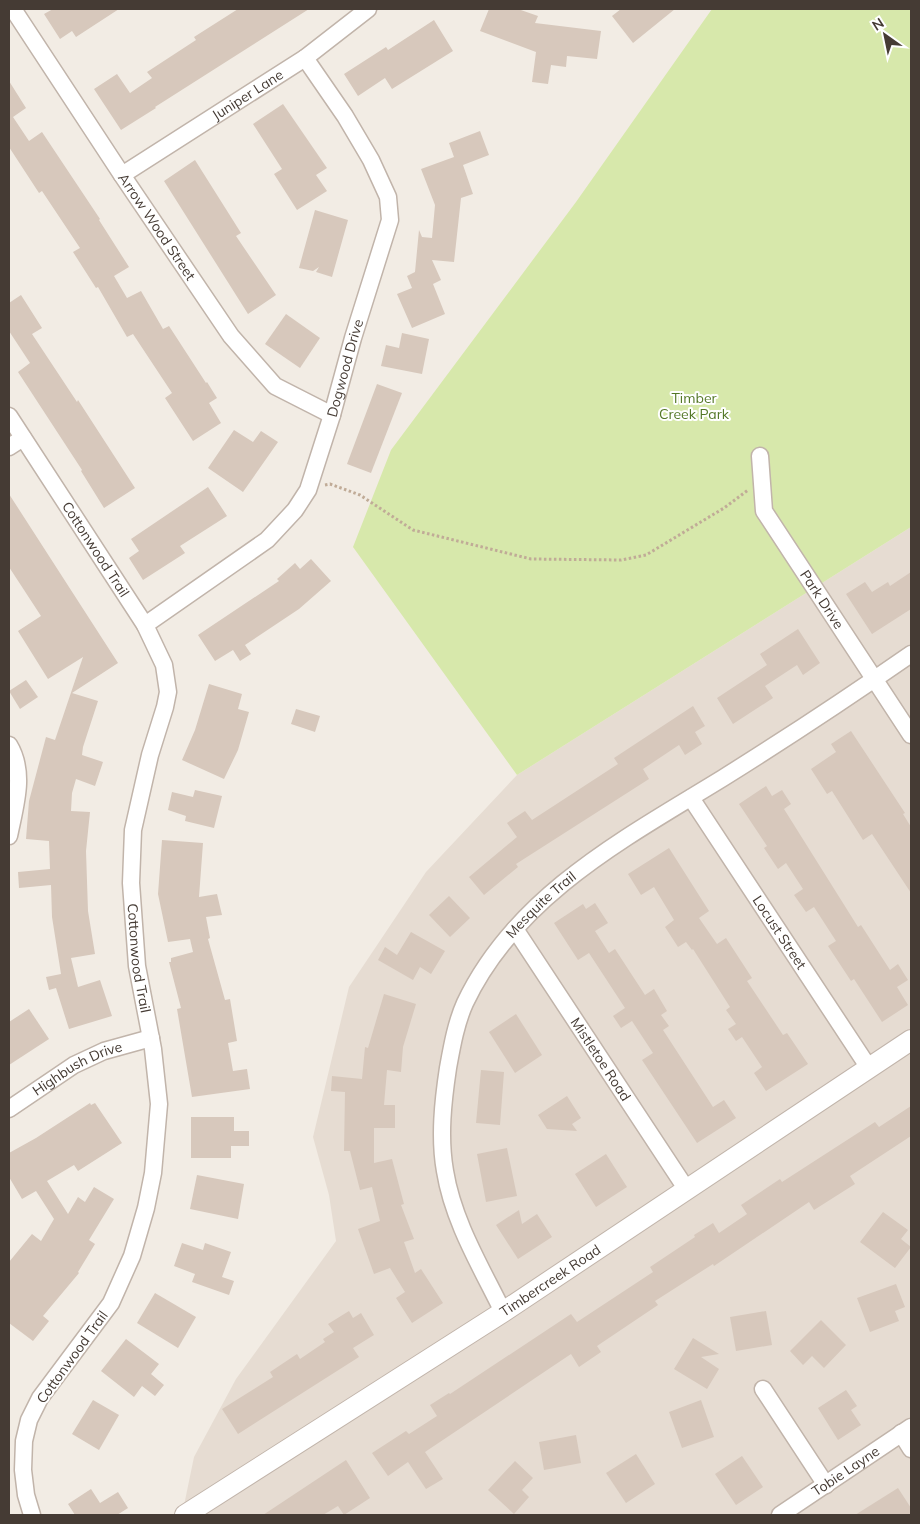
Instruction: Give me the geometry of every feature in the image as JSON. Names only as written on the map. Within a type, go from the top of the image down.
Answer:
[{"type":"street","name":"Arrow Wood Street","points":[[13,9],[231,336],[275,386],[332,415]]},
{"type":"street","name":"Juniper Lane","points":[[122,175],[305,58],[368,9]]},
{"type":"street","name":"Dogwood Drive","points":[[145,625],[267,540],[295,510],[308,490],[390,220],[388,197],[371,160],[345,116],[305,58]]},
{"type":"street","name":"Cottonwood Trail","points":[[9,416],[16,442],[145,625],[164,665],[168,692],[150,755],[133,830],[131,883],[137,966],[151,1038],[159,1104],[154,1163],[146,1208],[132,1256],[111,1303],[40,1398],[29,1420],[16,1438],[26,1495],[32,1515]]},
{"type":"street","name":"Park Drive","points":[[760,456],[764,511],[911,735]]},
{"type":"street","name":"Mesquite Trail","points":[[502,1312],[466,1238],[452,1202],[445,1172],[442,1145],[445,1089],[454,1033],[465,1003],[485,968],[515,929],[536,908],[562,884],[597,857],[774,746],[911,654]]},
{"type":"street","points":[[9,746],[14,754],[18,769],[16,799],[9,836]]},
{"type":"street","name":"Locust Street","points":[[691,798],[869,1068]]},
{"type":"street","name":"Mistletoe Road","points":[[515,929],[687,1190]]},
{"type":"street","name":"Highbush Drive","points":[[9,1109],[74,1065],[104,1051],[151,1038]]},
{"type":"street","name":"Timbercreek Road","points":[[186,1515],[502,1312],[911,1040]]},
{"type":"street","points":[[763,1389],[826,1485]]},
{"type":"street","points":[[906,1430],[911,1449]]},
{"type":"street","name":"Tobie Layne","points":[[780,1515],[906,1430]]},
{"type":"path","points":[[308,490],[330,484],[360,495],[413,530],[531,558],[621,560],[646,555],[724,508],[762,479]]},
{"type":"shaded area","points":[[911,527],[911,1515],[182,1515],[194,1457],[236,1379],[336,1241],[329,1195],[313,1137],[349,987],[426,872],[517,775]]},
{"type":"green space","name":"Timber Creek Park","points":[[712,9],[911,9],[911,527],[517,775],[353,547],[391,450],[576,202]]},
{"type":"building","points":[[53,9],[119,9],[76,37],[72,31],[60,39],[44,14]]},
{"type":"building","points":[[238,9],[309,9],[121,130],[94,89],[117,74],[130,93],[152,78],[147,72],[196,40],[194,37]]},
{"type":"building","points":[[489,9],[518,9],[538,16],[535,23],[601,31],[597,59],[567,56],[566,67],[551,65],[548,84],[532,82],[536,52],[480,31]]},
{"type":"building","points":[[621,9],[675,9],[633,43],[612,16]]},
{"type":"building","points":[[434,20],[453,51],[392,89],[385,78],[358,96],[344,74],[386,47],[388,50]]},
{"type":"building","points":[[9,81],[26,108],[13,117],[29,141],[42,132],[100,219],[129,267],[114,276],[127,298],[141,291],[163,329],[169,326],[217,398],[209,403],[221,423],[193,441],[165,398],[172,393],[133,334],[127,337],[98,287],[96,288],[73,252],[80,248],[42,191],[39,193],[9,147]]},
{"type":"building","points":[[283,104],[327,168],[316,175],[327,191],[297,210],[274,174],[282,169],[253,124]]},
{"type":"building","points":[[480,131],[489,155],[463,165],[473,194],[461,198],[454,262],[432,260],[441,280],[433,284],[445,314],[412,328],[397,294],[412,288],[407,276],[415,272],[419,230],[422,237],[432,238],[435,205],[421,169],[454,157],[449,143]]},
{"type":"building","points":[[195,160],[241,233],[236,236],[276,295],[248,314],[164,181]]},
{"type":"building","points":[[315,210],[348,220],[332,277],[316,272],[319,267],[313,271],[299,268]]},
{"type":"building","points":[[21,295],[42,328],[32,334],[77,402],[78,400],[135,488],[104,508],[82,470],[18,372],[30,363],[9,331],[9,303]]},
{"type":"building","points":[[286,314],[320,338],[300,368],[265,344]]},
{"type":"building","points":[[402,333],[429,339],[422,374],[381,366],[386,345],[399,348]]},
{"type":"building","points":[[377,384],[402,393],[371,473],[347,464]]},
{"type":"building","points":[[234,430],[253,442],[261,431],[278,442],[243,492],[208,468]]},
{"type":"building","points":[[208,487],[227,516],[180,546],[185,553],[143,580],[129,558],[139,551],[131,539]]},
{"type":"building","points":[[9,494],[118,663],[72,693],[98,701],[82,755],[103,762],[95,786],[76,779],[72,793],[71,811],[90,812],[86,851],[88,911],[95,954],[71,958],[78,987],[100,980],[112,1016],[69,1029],[56,988],[49,990],[46,977],[61,974],[52,917],[51,885],[19,888],[18,872],[50,869],[49,841],[26,839],[29,801],[46,737],[55,740],[83,657],[48,679],[18,631],[41,616],[9,567]]},
{"type":"building","points":[[311,559],[331,581],[299,609],[245,645],[251,654],[240,661],[233,650],[215,661],[198,635],[279,581],[277,579],[295,563],[300,569]]},
{"type":"building","points":[[911,572],[911,609],[872,634],[846,594],[865,582],[872,592],[888,582],[890,586]]},
{"type":"building","points":[[798,629],[820,663],[803,675],[797,665],[765,686],[773,698],[733,724],[717,698],[767,665],[760,654]]},
{"type":"building","points":[[26,680],[38,697],[20,709],[9,691]]},
{"type":"building","points":[[209,684],[242,694],[238,709],[249,712],[238,750],[224,779],[182,760],[195,730]]},
{"type":"building","points":[[693,706],[705,726],[695,732],[702,744],[685,755],[679,745],[643,769],[649,779],[516,864],[518,867],[484,895],[469,877],[517,837],[507,823],[525,811],[532,820],[618,764],[614,758]]},
{"type":"building","points":[[296,709],[320,716],[315,732],[291,724]]},
{"type":"building","points":[[851,731],[905,813],[903,814],[911,827],[911,893],[872,834],[863,840],[832,791],[827,794],[811,769],[836,752],[831,744]]},
{"type":"building","points":[[766,786],[772,796],[782,790],[791,804],[784,809],[858,927],[861,925],[890,970],[898,964],[908,980],[897,987],[908,1005],[882,1022],[854,979],[851,981],[828,946],[836,941],[814,907],[806,912],[794,895],[803,889],[786,863],[778,869],[764,848],[767,846],[739,804]]},
{"type":"building","points":[[195,790],[222,796],[214,828],[185,821],[186,816],[168,810],[172,792],[193,797]]},
{"type":"building","points":[[162,840],[203,843],[199,897],[217,894],[222,915],[206,917],[210,938],[208,939],[225,1000],[230,999],[237,1041],[228,1043],[233,1071],[247,1069],[250,1089],[192,1097],[177,1009],[181,1008],[169,962],[171,962],[171,958],[193,952],[190,939],[168,942],[158,894]]},
{"type":"building","points":[[669,848],[709,911],[699,918],[717,944],[726,938],[752,978],[747,981],[783,1035],[787,1033],[808,1064],[766,1091],[754,1073],[762,1067],[742,1037],[736,1041],[728,1029],[736,1024],[726,1010],[730,1007],[693,949],[686,942],[678,947],[665,927],[674,920],[654,887],[641,895],[628,874]]},
{"type":"building","points":[[449,896],[470,918],[450,937],[429,915]]},
{"type":"building","points":[[595,903],[608,923],[595,931],[609,953],[615,949],[645,995],[654,989],[667,1011],[661,1015],[669,1026],[663,1030],[713,1107],[724,1100],[736,1118],[697,1143],[642,1060],[653,1053],[632,1021],[621,1028],[613,1016],[625,1008],[589,953],[578,960],[554,923],[583,904],[586,909]]},
{"type":"building","points":[[411,932],[445,951],[431,974],[420,967],[413,980],[378,960],[385,947],[397,955]]},
{"type":"building","points":[[384,994],[416,1004],[403,1047],[401,1072],[387,1070],[384,1105],[395,1105],[395,1128],[374,1128],[374,1163],[392,1159],[404,1204],[401,1205],[414,1239],[404,1242],[415,1273],[421,1269],[443,1303],[412,1323],[396,1298],[405,1292],[390,1268],[374,1274],[358,1229],[380,1221],[372,1187],[360,1190],[350,1151],[344,1151],[345,1092],[331,1091],[332,1076],[362,1079],[365,1047],[368,1048]]},
{"type":"building","points":[[29,1009],[49,1039],[9,1065],[9,1022]]},
{"type":"building","points":[[516,1014],[542,1055],[515,1073],[489,1032]]},
{"type":"building","points":[[481,1070],[504,1072],[500,1125],[476,1123]]},
{"type":"building","points":[[567,1096],[581,1118],[572,1124],[577,1131],[547,1129],[538,1115]]},
{"type":"building","points":[[90,1103],[91,1105],[95,1103],[122,1143],[78,1171],[74,1165],[47,1181],[68,1214],[78,1197],[85,1202],[94,1187],[114,1199],[89,1240],[95,1244],[79,1273],[43,1316],[49,1321],[33,1341],[9,1323],[9,1262],[32,1234],[41,1241],[54,1219],[36,1191],[22,1199],[9,1177],[9,1153]]},
{"type":"building","points":[[911,1106],[911,1136],[850,1176],[855,1184],[814,1210],[809,1202],[714,1266],[713,1264],[655,1301],[658,1305],[597,1346],[601,1352],[579,1367],[571,1354],[425,1452],[443,1479],[426,1489],[408,1462],[388,1476],[372,1453],[406,1431],[409,1434],[437,1416],[430,1405],[450,1394],[571,1314],[577,1322],[653,1272],[650,1267],[695,1237],[694,1235],[713,1223],[719,1233],[747,1214],[741,1205],[780,1179],[782,1182],[875,1122],[879,1127]]},
{"type":"building","points":[[191,1117],[234,1117],[234,1131],[249,1131],[249,1146],[231,1146],[231,1158],[191,1158]]},
{"type":"building","points":[[507,1148],[517,1196],[486,1202],[477,1154]]},
{"type":"building","points":[[606,1154],[627,1187],[596,1207],[575,1174]]},
{"type":"building","points":[[197,1175],[244,1184],[238,1219],[190,1209]]},
{"type":"building","points":[[519,1210],[522,1224],[537,1214],[552,1237],[518,1259],[496,1225]]},
{"type":"building","points":[[883,1212],[908,1230],[901,1239],[911,1247],[895,1268],[860,1242]]},
{"type":"building","points":[[182,1243],[203,1250],[205,1243],[231,1252],[222,1277],[234,1281],[229,1295],[192,1282],[195,1274],[174,1266]]},
{"type":"building","points":[[896,1284],[905,1307],[895,1311],[899,1321],[870,1332],[857,1298]]},
{"type":"building","points":[[155,1293],[196,1317],[178,1348],[137,1323]]},
{"type":"building","points":[[349,1311],[353,1318],[361,1313],[374,1335],[353,1348],[359,1357],[238,1434],[222,1409],[273,1377],[270,1372],[297,1354],[300,1359],[325,1342],[323,1339],[334,1332],[328,1324]]},
{"type":"building","points":[[766,1311],[772,1345],[736,1351],[730,1317]]},
{"type":"building","points":[[821,1320],[846,1345],[824,1368],[812,1356],[803,1365],[790,1351]]},
{"type":"building","points":[[693,1338],[719,1354],[701,1357],[719,1369],[707,1389],[674,1369]]},
{"type":"building","points":[[126,1339],[159,1364],[151,1374],[164,1385],[155,1396],[142,1386],[134,1397],[101,1371]]},
{"type":"building","points":[[846,1390],[857,1406],[851,1410],[861,1425],[838,1440],[818,1408]]},
{"type":"building","points":[[93,1400],[119,1415],[99,1450],[72,1434]]},
{"type":"building","points":[[701,1400],[714,1437],[682,1448],[669,1412]]},
{"type":"building","points":[[576,1435],[581,1463],[544,1470],[539,1442]]},
{"type":"building","points":[[636,1454],[655,1484],[626,1503],[606,1473]]},
{"type":"building","points":[[742,1456],[763,1487],[736,1505],[715,1474]]},
{"type":"building","points":[[346,1460],[370,1498],[344,1515],[338,1506],[323,1515],[263,1515]]},
{"type":"building","points":[[515,1461],[533,1478],[522,1490],[529,1497],[514,1514],[488,1490]]},
{"type":"building","points":[[898,1488],[911,1508],[911,1515],[855,1515]]},
{"type":"building","points":[[91,1489],[100,1503],[118,1492],[128,1508],[117,1515],[75,1515],[68,1504]]}]
